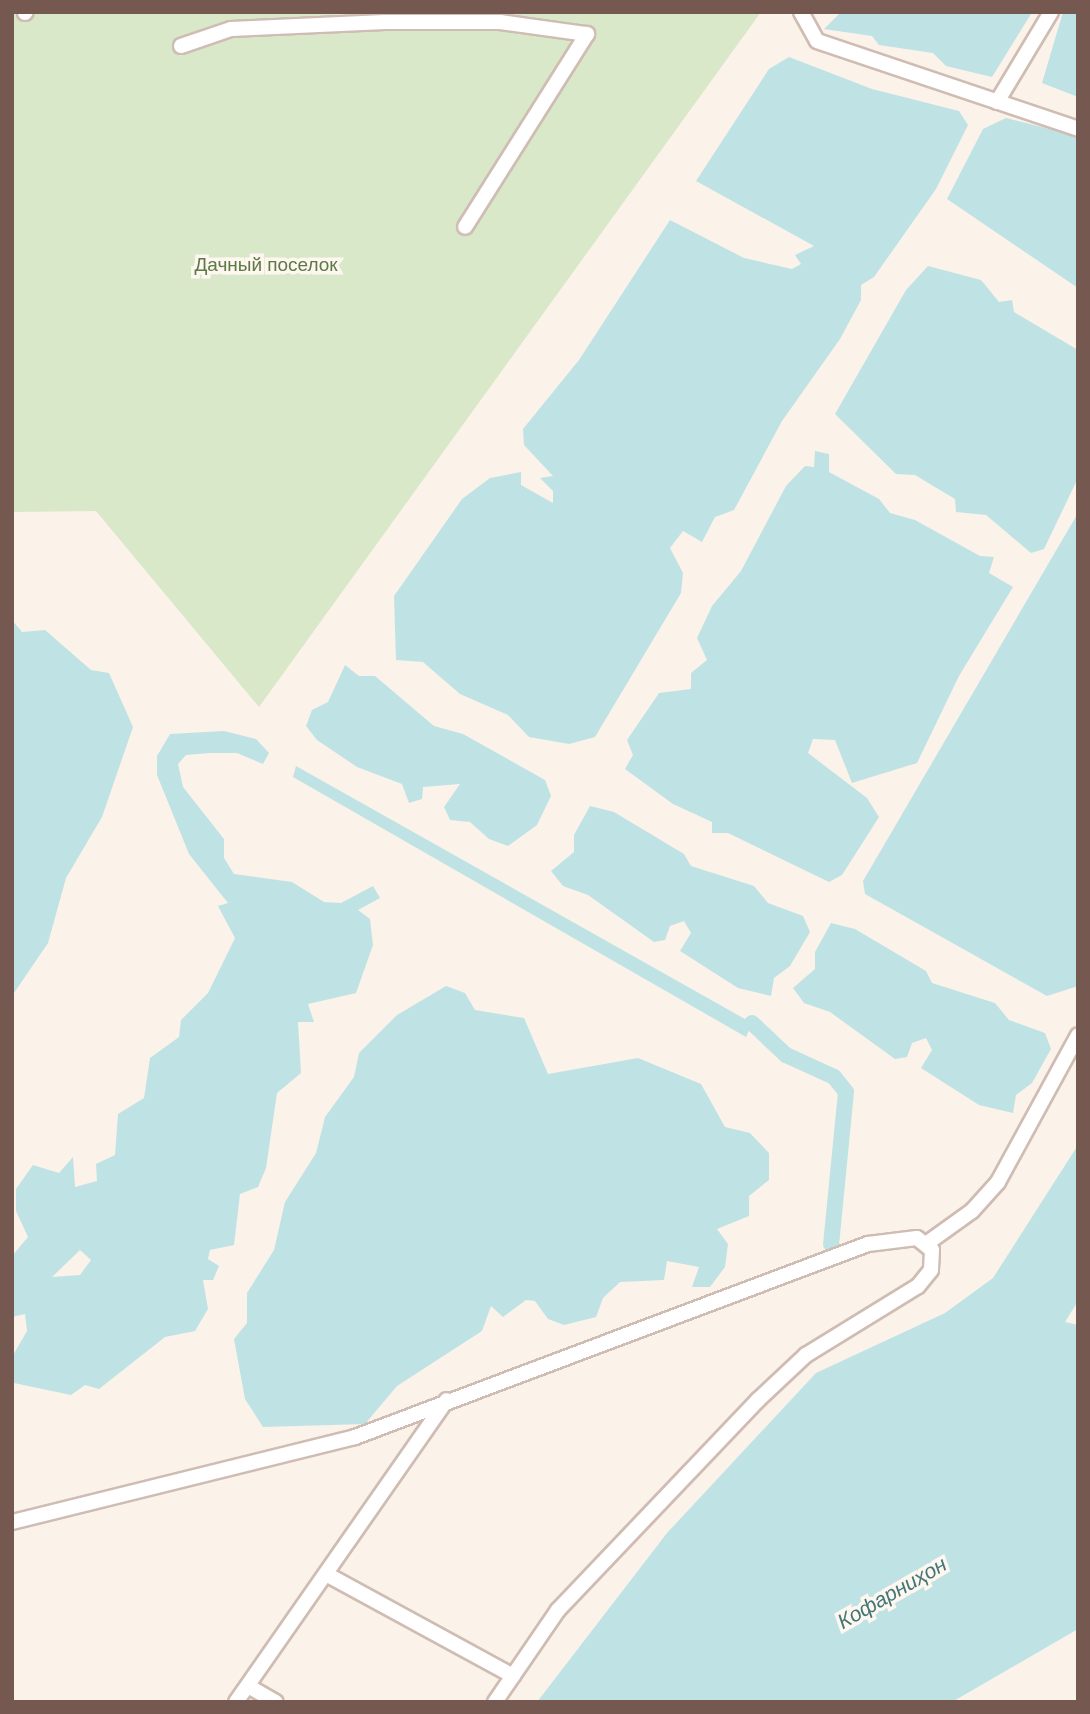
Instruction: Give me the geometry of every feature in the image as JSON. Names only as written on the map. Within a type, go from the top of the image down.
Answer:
[{"type":"street","points":[[801,12],[817,41],[1078,129]]},
{"type":"street","points":[[997,102],[1051,12]]},
{"type":"street","points":[[181,46],[232,29],[385,22],[500,22],[587,34],[466,227]]},
{"type":"street","points":[[926,1244],[972,1212],[998,1182],[1078,1035]]},
{"type":"street","points":[[12,1522],[355,1437],[868,1244],[917,1238],[926,1244],[932,1250],[932,1270],[918,1286],[806,1355],[758,1400],[558,1610],[495,1702]]},
{"type":"street","points":[[236,1702],[447,1401]]},
{"type":"street","points":[[326,1574],[513,1675]]},
{"type":"street","points":[[248,1686],[276,1702]]},
{"type":"green space","name":"Дачный поселок","points":[[12,12],[761,12],[259,707],[96,511],[12,512]]},
{"type":"water","points":[[841,12],[1031,14],[992,77],[946,66],[933,53],[879,45],[872,36],[824,29]]},
{"type":"water","points":[[1063,12],[1078,12],[1078,97],[1042,83]]},
{"type":"water","points":[[789,57],[872,89],[959,111],[968,125],[936,189],[874,277],[861,285],[861,300],[840,339],[782,421],[734,510],[715,517],[702,542],[683,531],[670,548],[683,573],[681,593],[595,737],[569,744],[529,737],[508,715],[460,694],[423,662],[396,660],[394,596],[462,499],[490,478],[521,472],[521,485],[553,503],[553,491],[540,478],[553,476],[524,445],[523,429],[579,360],[670,220],[744,258],[792,269],[801,264],[795,255],[814,246],[696,181],[769,69]]},
{"type":"water","points":[[1006,118],[1078,136],[1078,288],[947,199],[983,129]]},
{"type":"water","points":[[928,266],[981,280],[999,302],[1012,300],[1014,312],[1078,350],[1078,478],[1044,549],[1031,553],[986,515],[956,512],[955,499],[915,475],[896,474],[835,414],[906,290]]},
{"type":"water","points":[[815,451],[829,454],[829,472],[879,499],[890,513],[915,520],[980,556],[994,557],[989,573],[1013,587],[959,676],[917,763],[852,783],[835,740],[813,739],[808,753],[867,798],[879,817],[842,875],[829,882],[728,833],[712,833],[712,822],[673,804],[625,769],[633,755],[627,740],[659,693],[691,689],[691,673],[707,660],[697,638],[712,606],[741,571],[786,486],[805,466],[814,467]]},
{"type":"water","points":[[1078,513],[1078,986],[1047,996],[865,894],[863,881]]},
{"type":"water","points":[[12,620],[22,632],[45,630],[91,670],[109,673],[133,727],[102,817],[66,878],[48,943],[14,993],[12,1023]]},
{"type":"water","points":[[345,665],[359,676],[375,676],[434,726],[463,734],[545,780],[551,796],[537,825],[508,846],[489,839],[470,822],[450,820],[444,807],[460,784],[423,787],[422,799],[409,803],[402,784],[357,767],[317,740],[306,726],[312,710],[328,702]]},
{"type":"water","points":[[224,731],[256,739],[269,753],[263,764],[237,753],[186,755],[178,764],[183,787],[224,839],[224,858],[234,874],[292,882],[324,902],[341,903],[373,886],[380,898],[358,910],[370,919],[373,945],[356,993],[308,1004],[314,1022],[298,1022],[301,1073],[277,1093],[266,1168],[258,1187],[240,1194],[234,1245],[210,1250],[208,1259],[219,1266],[213,1280],[203,1280],[208,1309],[195,1331],[165,1337],[99,1389],[85,1385],[71,1395],[14,1383],[12,1357],[27,1331],[25,1314],[12,1317],[12,1256],[28,1237],[16,1211],[16,1189],[33,1165],[59,1173],[73,1157],[75,1187],[97,1181],[96,1164],[115,1155],[118,1114],[144,1098],[150,1058],[179,1037],[181,1020],[208,993],[235,938],[218,906],[228,903],[189,854],[157,775],[157,756],[170,734]],"holes":[[[80,1250],[91,1260],[80,1275],[52,1277]]]},
{"type":"water","points":[[296,766],[752,1023],[746,1037],[293,777]]},
{"type":"water","points":[[590,806],[614,812],[684,854],[691,866],[754,886],[768,903],[803,916],[810,932],[790,966],[774,978],[771,996],[738,988],[680,951],[691,933],[684,921],[670,926],[665,940],[654,942],[588,895],[563,886],[551,871],[574,852],[574,835]]},
{"type":"water","points":[[831,923],[855,929],[926,971],[932,983],[995,1003],[1009,1020],[1045,1033],[1051,1049],[1032,1083],[1016,1095],[1013,1113],[979,1105],[921,1068],[932,1050],[926,1038],[912,1043],[907,1057],[895,1059],[830,1012],[804,1003],[793,988],[815,969],[815,952]]},
{"type":"water","points":[[446,986],[465,993],[475,1010],[524,1018],[548,1074],[638,1058],[701,1084],[725,1127],[750,1133],[769,1153],[769,1180],[749,1196],[749,1216],[717,1229],[728,1244],[725,1267],[710,1287],[692,1287],[699,1267],[667,1261],[664,1280],[620,1282],[603,1298],[596,1317],[564,1325],[548,1319],[535,1301],[526,1300],[503,1317],[491,1306],[482,1331],[397,1386],[365,1424],[263,1427],[245,1399],[234,1339],[247,1323],[247,1293],[274,1250],[285,1202],[316,1153],[325,1117],[354,1077],[359,1053],[397,1015]]},
{"type":"water","name":"Кофарниҳон","points":[[1078,1145],[1078,1301],[1065,1322],[1078,1325],[1078,1629],[952,1702],[537,1702],[667,1533],[816,1373],[945,1313],[993,1278]]},
{"type":"waterway","points":[[752,1023],[786,1055],[834,1077],[846,1092],[831,1244]]}]
